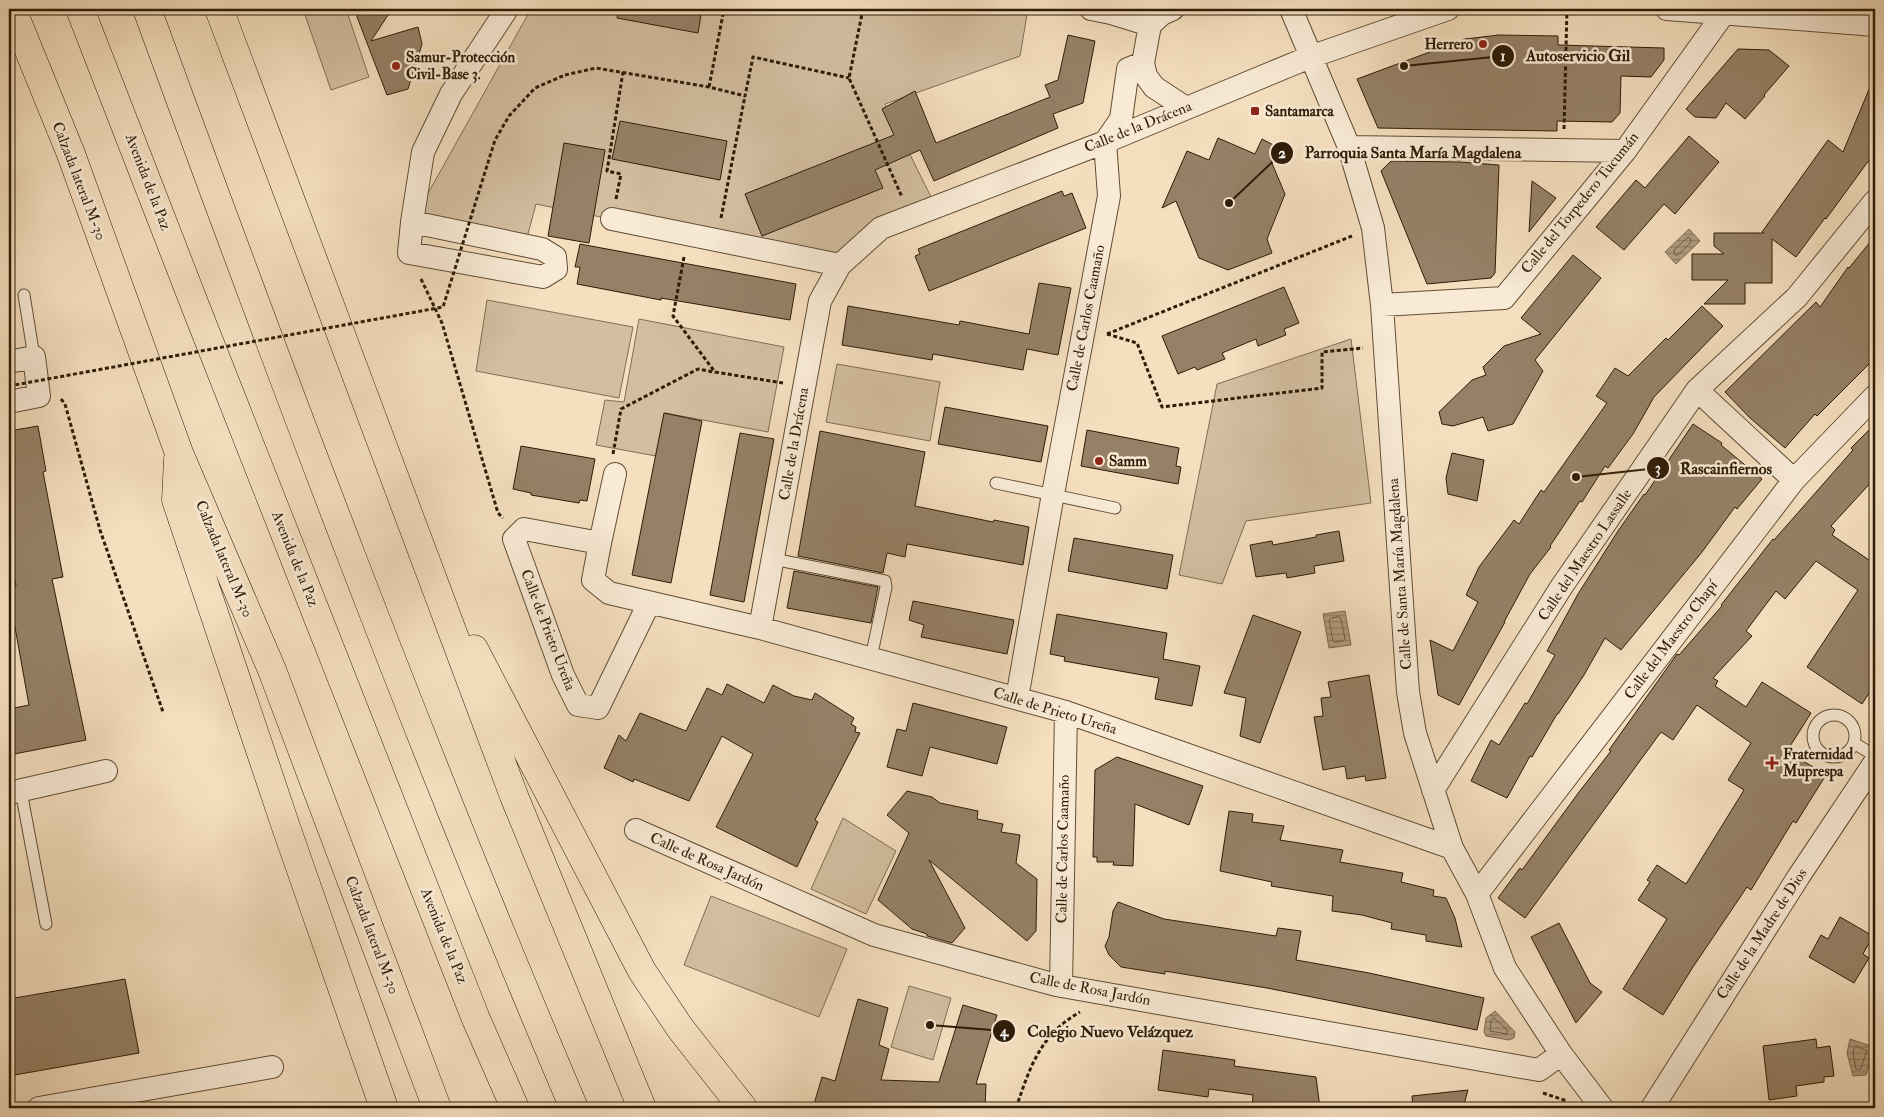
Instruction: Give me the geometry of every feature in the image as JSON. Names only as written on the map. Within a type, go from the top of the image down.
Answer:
[{"type":"highway","name":"Calzada lateral M-30","points":[[12,9],[71,154],[179,452],[272,670],[437,1108]]},
{"type":"highway","name":"Avenida de la Paz","points":[[80,9],[476,1019],[515,1108]]},
{"type":"highway","points":[[147,9],[261,321],[418,728],[524,991],[574,1108]]},
{"type":"highway","points":[[221,12],[514,796],[642,1108]]},
{"type":"highway","points":[[179,452],[176,500],[286,827],[384,1108]]},
{"type":"highway","points":[[417,539],[642,971],[680,1028],[743,1108]]},
{"type":"street","points":[[412,222],[542,248],[555,257],[556,269],[543,277],[409,253],[412,222],[424,152],[451,94],[507,9]]},
{"type":"street","points":[[1091,9],[1111,12],[1150,25]]},
{"type":"street","points":[[1173,9],[1162,14],[1150,25],[1143,63],[1146,76],[1154,87],[1186,108]]},
{"type":"street","name":"Calle de Santa María Magdalena","points":[[1291,9],[1349,147],[1373,228],[1382,305],[1408,692],[1415,733],[1452,848],[1478,894],[1505,968],[1561,1054],[1602,1108]]},
{"type":"street","name":"Calle de la Drácena","points":[[760,628],[820,301],[840,265],[881,228],[1105,142],[1310,57],[1448,9]]},
{"type":"street","points":[[1666,9],[1726,11],[1875,25]]},
{"type":"street","name":"Calle del Torpedero Tucumán","points":[[1382,305],[1504,298],[1625,151],[1726,11]]},
{"type":"street","points":[[1105,142],[1121,119],[1128,69],[1143,63]]},
{"type":"street","name":"Calle de Carlos Caamaño","points":[[1017,698],[1109,196],[1105,142]]},
{"type":"street","points":[[1349,147],[1625,151]]},
{"type":"street","name":"Calle del Maestro Lassalle","points":[[1433,790],[1562,586],[1697,390],[1797,297],[1875,201]]},
{"type":"street","points":[[612,219],[840,265]]},
{"type":"street","points":[[9,362],[34,357],[40,396],[9,402]]},
{"type":"street","points":[[1697,390],[1794,480]]},
{"type":"street","name":"Calle del Maestro Chapí","points":[[1478,894],[1794,480],[1875,396]]},
{"type":"street","name":"Calle de Prieto Ureña","points":[[615,474],[593,580],[609,593],[760,628],[1066,712],[1452,848]]},
{"type":"street","points":[[519,534],[524,529],[600,543]]},
{"type":"street","name":"Calle de Prieto Ureña","points":[[519,534],[514,539],[524,569],[563,675],[578,706],[598,708],[649,603]]},
{"type":"street","name":"Calle de Carlos Caamaño","points":[[1060,985],[1066,712]]},
{"type":"street","name":"Calle de la Madre de Dios","points":[[1652,1108],[1799,876],[1875,762]]},
{"type":"street","points":[[15,792],[106,771]]},
{"type":"street","name":"Calle de Rosa Jardón","points":[[636,830],[874,935],[1060,985],[1539,1070],[1561,1054]]},
{"type":"street","points":[[39,1108],[272,1067]]},
{"type":"lane","points":[[24,295],[34,357]]},
{"type":"lane","points":[[996,484],[1115,508]]},
{"type":"lane","points":[[773,559],[885,581],[886,587],[871,658]]},
{"type":"lane","points":[[1854,743],[1875,756]]},
{"type":"lane","points":[[15,792],[46,924]]},
{"type":"path","points":[[709,87],[724,9]]},
{"type":"path","points":[[863,9],[848,78],[910,216]]},
{"type":"path","points":[[1563,150],[1567,9]]},
{"type":"path","points":[[717,240],[752,57],[848,78]]},
{"type":"path","points":[[9,386],[442,307],[495,140],[509,116],[535,88],[565,75],[596,68],[709,87],[745,96]]},
{"type":"path","points":[[612,219],[621,174],[607,171],[623,72]]},
{"type":"path","points":[[1108,334],[1373,228]]},
{"type":"path","points":[[688,234],[673,316],[715,372]]},
{"type":"path","points":[[409,253],[442,323],[498,513],[519,534]]},
{"type":"path","points":[[1084,328],[1137,343],[1162,407],[1322,388],[1322,352],[1384,346]]},
{"type":"path","points":[[615,474],[613,448],[621,409],[698,369],[804,386]]},
{"type":"path","points":[[40,396],[58,396],[65,404],[100,530],[163,712]]},
{"type":"path","points":[[1859,1108],[1875,1106]]},
{"type":"shaded area","points":[[324,9],[346,9],[369,77],[331,90],[305,15]]},
{"type":"shaded area","points":[[531,9],[1028,9],[1020,56],[885,104],[936,207],[840,265],[536,204],[525,245],[412,222]]},
{"type":"shaded area","points":[[487,300],[633,327],[619,398],[476,371]]},
{"type":"shaded area","points":[[639,319],[784,347],[768,432],[665,413],[656,456],[596,445],[605,400],[624,402]]},
{"type":"shaded area","points":[[1351,339],[1371,503],[1246,521],[1222,584],[1179,575],[1217,384]]},
{"type":"shaded area","points":[[837,364],[940,382],[930,441],[826,422]]},
{"type":"shaded area","points":[[843,818],[896,851],[866,914],[811,889]]},
{"type":"shaded area","points":[[711,896],[847,949],[819,1017],[684,965]]},
{"type":"shaded area","points":[[909,986],[951,998],[933,1060],[891,1047]]},
{"type":"water","points":[[1689,229],[1700,241],[1676,264],[1665,252]]},
{"type":"water","points":[[1345,611],[1351,645],[1329,648],[1323,614]]},
{"type":"water","points":[[1495,1011],[1515,1032],[1514,1038],[1509,1040],[1486,1036],[1484,1032],[1486,1018]]},
{"type":"water","points":[[1850,1039],[1874,1047],[1866,1075],[1853,1076],[1847,1053]]},
{"type":"building","name":"Samur-Protección Civil-Base 3.","points":[[354,9],[392,9],[371,41],[418,27],[422,44],[408,89],[387,95]]},
{"type":"building","points":[[618,9],[702,9],[698,33],[617,18]]},
{"type":"building","points":[[1068,35],[1095,41],[1083,103],[1053,114],[1058,128],[934,181],[920,150],[875,170],[883,188],[762,236],[745,194],[894,135],[882,109],[915,91],[936,143],[1050,97],[1045,85],[1058,80]]},
{"type":"building","points":[[1499,35],[1558,36],[1558,45],[1664,48],[1664,60],[1651,77],[1621,76],[1620,113],[1612,122],[1557,121],[1557,131],[1378,128],[1357,79],[1465,39]]},
{"type":"building","points":[[1738,49],[1769,50],[1789,66],[1745,119],[1726,103],[1716,118],[1695,117],[1686,109]]},
{"type":"building","points":[[1875,75],[1875,152],[1826,219],[1796,257],[1772,239],[1772,283],[1745,283],[1745,304],[1704,304],[1728,280],[1692,280],[1692,254],[1724,254],[1714,246],[1714,233],[1764,233],[1762,232],[1828,140],[1843,152]]},
{"type":"building","points":[[620,121],[727,141],[720,180],[612,159]]},
{"type":"building","points":[[1689,136],[1719,162],[1675,214],[1664,204],[1624,250],[1596,227],[1636,180],[1645,188]]},
{"type":"building","points":[[1218,138],[1255,154],[1262,139],[1277,147],[1271,161],[1285,194],[1267,239],[1272,253],[1228,270],[1199,258],[1176,201],[1162,208],[1187,151],[1209,160]]},
{"type":"building","points":[[564,143],[605,150],[589,243],[548,236]]},
{"type":"building","points":[[1391,161],[1460,162],[1499,165],[1495,273],[1491,278],[1427,284],[1381,171]]},
{"type":"building","points":[[1532,181],[1556,198],[1529,232]]},
{"type":"building","points":[[1062,191],[1064,196],[1072,193],[1086,228],[929,291],[915,256],[920,254],[918,249]]},
{"type":"building","points":[[1875,236],[1875,358],[1817,416],[1815,414],[1785,448],[1750,418],[1725,392],[1816,302],[1820,307],[1848,267]]},
{"type":"building","points":[[580,244],[796,284],[790,320],[661,298],[661,300],[577,284],[580,267],[575,267]]},
{"type":"building","points":[[1573,255],[1601,278],[1535,360],[1543,371],[1513,424],[1488,431],[1483,417],[1453,426],[1442,424],[1439,412],[1472,380],[1486,375],[1483,367],[1504,346],[1541,334],[1521,318]]},
{"type":"building","points":[[1039,283],[1071,288],[1058,355],[1027,349],[1023,370],[933,354],[932,360],[842,345],[848,306],[959,325],[960,321],[1029,334]]},
{"type":"building","points":[[1284,287],[1299,323],[1284,329],[1286,335],[1258,346],[1256,339],[1222,353],[1225,359],[1197,370],[1195,367],[1178,374],[1162,336]]},
{"type":"building","points":[[1702,306],[1723,326],[1654,397],[1633,434],[1608,468],[1605,466],[1582,502],[1580,501],[1551,547],[1530,574],[1459,705],[1438,695],[1430,640],[1453,651],[1478,602],[1466,595],[1479,567],[1514,520],[1519,524],[1541,490],[1544,492],[1607,403],[1596,396],[1615,368],[1628,376]]},
{"type":"building","points":[[945,407],[1048,426],[1041,462],[938,444]]},
{"type":"building","points":[[664,413],[702,421],[671,583],[632,575]]},
{"type":"building","points":[[1693,424],[1722,443],[1721,445],[1762,479],[1737,509],[1735,507],[1702,552],[1621,650],[1605,638],[1532,757],[1530,756],[1507,798],[1471,781],[1491,740],[1499,745],[1525,703],[1527,704],[1555,655],[1547,651],[1578,594],[1618,531]]},
{"type":"building","points":[[1875,424],[1875,478],[1831,526],[1835,530],[1832,535],[1875,564],[1875,684],[1862,704],[1807,667],[1858,590],[1816,561],[1785,599],[1776,591],[1746,631],[1752,636],[1713,678],[1718,681],[1715,686],[1746,707],[1762,682],[1811,713],[1787,751],[1826,775],[1796,823],[1793,821],[1751,890],[1747,887],[1663,1015],[1623,989],[1667,919],[1638,900],[1650,882],[1647,880],[1657,865],[1686,884],[1744,790],[1728,780],[1751,743],[1697,705],[1673,740],[1661,732],[1525,918],[1498,898],[1520,868],[1522,870],[1611,751],[1609,750],[1677,654],[1679,655],[1722,606],[1773,539],[1853,450],[1851,448]]},
{"type":"building","points":[[38,426],[46,471],[43,472],[63,577],[52,579],[86,740],[9,755],[9,709],[29,705],[9,594],[9,587],[16,586],[9,553],[9,431]]},
{"type":"building","points":[[1087,430],[1179,448],[1176,466],[1181,467],[1178,484],[1081,466]]},
{"type":"building","points":[[820,431],[925,452],[915,506],[993,522],[994,520],[1029,527],[1023,565],[907,544],[905,557],[887,553],[883,573],[798,556]]},
{"type":"building","points":[[740,433],[774,439],[744,602],[710,595]]},
{"type":"building","points":[[521,446],[595,459],[587,501],[580,500],[579,503],[531,495],[531,493],[513,489]]},
{"type":"building","points":[[1452,453],[1484,460],[1477,501],[1448,494],[1446,478]]},
{"type":"building","points":[[1339,531],[1344,561],[1314,566],[1315,573],[1287,578],[1286,573],[1256,577],[1250,545],[1272,541],[1273,545]]},
{"type":"building","points":[[1074,538],[1173,555],[1167,589],[1068,571]]},
{"type":"building","points":[[794,571],[878,587],[871,623],[787,608]]},
{"type":"building","points":[[913,601],[1014,620],[1007,654],[921,637],[924,625],[909,620]]},
{"type":"building","points":[[1057,614],[1167,633],[1163,659],[1200,666],[1192,706],[1155,699],[1159,678],[1064,661],[1065,657],[1050,654]]},
{"type":"building","points":[[1253,615],[1301,632],[1260,743],[1240,736],[1246,698],[1224,693]]},
{"type":"building","points":[[1369,675],[1386,778],[1366,781],[1365,776],[1347,779],[1345,766],[1323,770],[1314,717],[1323,716],[1321,698],[1331,697],[1328,682]]},
{"type":"building","points":[[727,684],[764,703],[773,685],[794,696],[812,700],[815,693],[854,718],[851,724],[856,727],[855,732],[860,733],[815,820],[818,822],[797,867],[716,827],[753,754],[722,736],[689,801],[634,779],[633,782],[604,768],[619,735],[626,741],[640,713],[686,731],[707,688],[722,695]]},
{"type":"building","points":[[913,703],[1007,727],[997,764],[930,747],[922,776],[887,767],[897,729],[906,731]]},
{"type":"building","points":[[1117,757],[1203,786],[1189,825],[1135,804],[1133,866],[1113,865],[1114,862],[1097,862],[1097,857],[1093,857],[1095,770]]},
{"type":"building","points":[[907,791],[932,797],[940,803],[978,811],[977,819],[1003,824],[1001,832],[1020,835],[1016,863],[1037,879],[1036,931],[1027,941],[929,860],[965,928],[952,943],[927,936],[927,934],[912,929],[878,900],[909,833],[887,815]]},
{"type":"building","points":[[1229,811],[1253,814],[1252,822],[1284,826],[1280,840],[1343,850],[1340,862],[1403,873],[1401,882],[1434,890],[1433,896],[1446,898],[1455,918],[1462,947],[1426,941],[1426,935],[1391,929],[1392,923],[1362,915],[1332,911],[1333,896],[1271,886],[1272,882],[1220,871]]},
{"type":"building","points":[[1118,902],[1164,919],[1276,936],[1278,928],[1301,931],[1296,960],[1369,973],[1484,998],[1477,1030],[1267,988],[1165,971],[1165,974],[1121,967],[1109,955],[1105,946],[1109,937],[1113,911]]},
{"type":"building","points":[[1840,917],[1873,936],[1863,954],[1869,958],[1854,983],[1809,957],[1821,935],[1828,939]]},
{"type":"building","points":[[1559,923],[1590,983],[1602,992],[1576,1023],[1531,937]]},
{"type":"building","points":[[125,979],[139,1053],[9,1076],[9,999]]},
{"type":"building","points":[[858,999],[888,1008],[879,1045],[889,1049],[881,1080],[939,1082],[963,1005],[997,1015],[976,1084],[986,1084],[985,1108],[874,1104],[873,1107],[814,1104],[822,1077],[835,1081]]},
{"type":"building","points":[[1816,1039],[1817,1048],[1830,1046],[1834,1076],[1824,1077],[1824,1082],[1796,1086],[1797,1096],[1769,1100],[1763,1046]]},
{"type":"building","points":[[1163,1050],[1235,1060],[1234,1066],[1316,1077],[1320,1108],[1252,1108],[1253,1095],[1209,1089],[1208,1097],[1158,1090]]},
{"type":"building","points":[[1468,1090],[1463,1108],[1413,1108],[1412,1096]]},
{"type":"place","name":"Herrero","points":[[1483,44]]},
{"type":"place","name":"Samur-Protección Civil-Base 3.","points":[[396,66]]},
{"type":"place","name":"Autoservicio Gil","points":[[1404,66]]},
{"type":"place","name":"Santamarca","points":[[1255,111]]},
{"type":"place","name":"Parroquia Santa María Magdalena","points":[[1229,203]]},
{"type":"place","name":"Samm","points":[[1099,461]]},
{"type":"place","name":"Rascainfiernos","points":[[1576,477]]},
{"type":"place","name":"Fraternidad Muprespa","points":[[1772,763]]},
{"type":"place","name":"Colegio Nuevo Velázquez","points":[[930,1025]]}]
